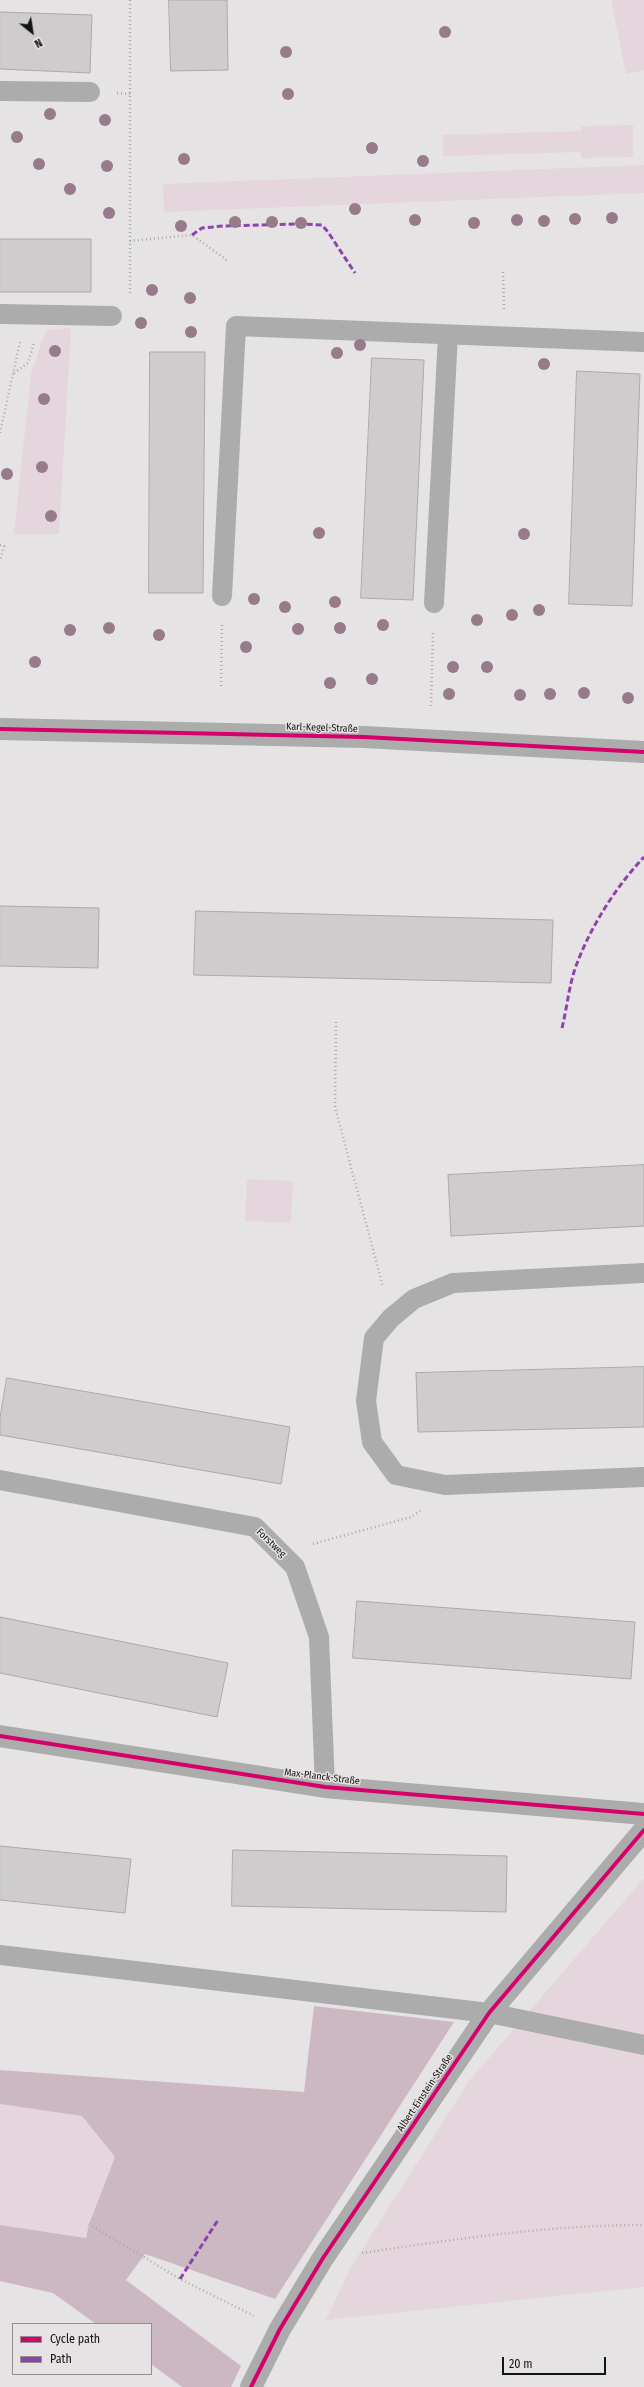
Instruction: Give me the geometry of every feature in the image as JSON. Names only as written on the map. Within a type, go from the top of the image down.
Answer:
[{"type":"street","name":"Karl-Kegel-Straße","points":[[0,729],[364,737],[644,752]]},
{"type":"street","name":"Max-Planck-Straße","points":[[0,1736],[325,1787],[644,1814]]},
{"type":"street","name":"Albert-Einstein-Straße","points":[[251,2387],[280,2329],[323,2258],[489,2012],[644,1830]]},
{"type":"lane","points":[[0,91],[90,92]]},
{"type":"lane","points":[[0,314],[112,316]]},
{"type":"lane","points":[[222,596],[236,326],[644,342]]},
{"type":"lane","points":[[434,603],[448,335]]},
{"type":"lane","points":[[644,1273],[452,1283],[414,1299],[391,1318],[374,1338],[366,1400],[372,1442],[396,1475],[445,1485],[644,1477]]},
{"type":"lane","name":"Forstweg","points":[[0,1480],[255,1527],[295,1567],[319,1637],[325,1787]]},
{"type":"lane","points":[[0,1955],[489,2012],[644,2046]]},
{"type":"path","points":[[112,316],[128,309],[130,296],[130,0]]},
{"type":"path","points":[[130,241],[192,234],[228,261]]},
{"type":"path","points":[[503,272],[504,313]]},
{"type":"path","points":[[13,374],[28,363],[42,315]]},
{"type":"path","points":[[0,433],[16,358]]},
{"type":"path","points":[[0,545],[4,546],[0,561]]},
{"type":"path","points":[[221,686],[222,596]]},
{"type":"path","points":[[431,706],[434,603]]},
{"type":"path","points":[[336,1022],[335,1106],[391,1318]]},
{"type":"path","points":[[295,1567],[303,1547],[411,1517],[430,1506],[445,1485]]},
{"type":"path","points":[[89,2224],[180,2279],[280,2329]]},
{"type":"path","points":[[323,2258],[498,2234],[594,2225],[644,2225]]},
{"type":"shaded area","points":[[611,0],[644,0],[644,70],[626,74]]},
{"type":"shaded area","points":[[633,125],[633,157],[581,158],[580,152],[443,156],[443,135],[581,131],[582,126]]},
{"type":"shaded area","points":[[644,165],[644,193],[164,212],[163,184]]},
{"type":"shaded area","points":[[71,328],[59,534],[14,534],[31,374],[46,330]]},
{"type":"shaded area","points":[[247,1179],[293,1181],[291,1223],[245,1221]]},
{"type":"shaded area","points":[[644,1878],[644,2287],[326,2320],[351,2267],[469,2081]]},
{"type":"shaded area","points":[[314,2006],[454,2022],[275,2299],[145,2254],[126,2280],[241,2366],[231,2387],[182,2387],[152,2365],[152,2323],[95,2323],[53,2293],[0,2281],[0,2225],[86,2238],[89,2224],[115,2157],[82,2116],[0,2104],[0,2070],[304,2092]]},
{"type":"shaded area","points":[[0,2104],[82,2116],[115,2157],[89,2224],[86,2238],[0,2225]]},
{"type":"building","points":[[169,0],[227,0],[228,70],[171,71]]},
{"type":"building","points":[[0,12],[92,15],[90,73],[0,69]]},
{"type":"building","points":[[0,239],[91,239],[91,292],[0,292]]},
{"type":"building","points":[[150,352],[205,352],[203,593],[149,593]]},
{"type":"building","points":[[372,358],[424,360],[413,600],[361,598]]},
{"type":"building","points":[[577,371],[640,374],[632,606],[569,604]]},
{"type":"building","points":[[0,906],[99,908],[98,968],[0,966]]},
{"type":"building","points":[[196,911],[553,920],[551,983],[194,975]]},
{"type":"building","points":[[644,1165],[644,1226],[451,1236],[448,1175]]},
{"type":"building","points":[[644,1367],[644,1427],[418,1432],[416,1373]]},
{"type":"building","points":[[7,1378],[290,1427],[281,1484],[0,1435],[0,1418]]},
{"type":"building","points":[[357,1601],[635,1622],[631,1679],[353,1658]]},
{"type":"building","points":[[0,1617],[228,1663],[217,1717],[0,1673]]},
{"type":"building","points":[[0,1846],[131,1859],[125,1913],[0,1900]]},
{"type":"building","points":[[233,1850],[507,1856],[506,1912],[232,1906]]},
{"type":"marked path","points":[[192,235],[202,228],[223,226],[299,224],[322,225],[355,273]]},
{"type":"marked path","points":[[562,1028],[576,966],[589,936],[596,922],[623,881],[644,857]]},
{"type":"marked path","points":[[180,2279],[218,2220]]},
{"type":"cycle path","points":[[0,729],[364,737],[644,752]]},
{"type":"cycle path","points":[[0,1736],[325,1787],[644,1814]]},
{"type":"cycle path","points":[[251,2387],[280,2329],[323,2258],[489,2013],[644,1830]]}]
